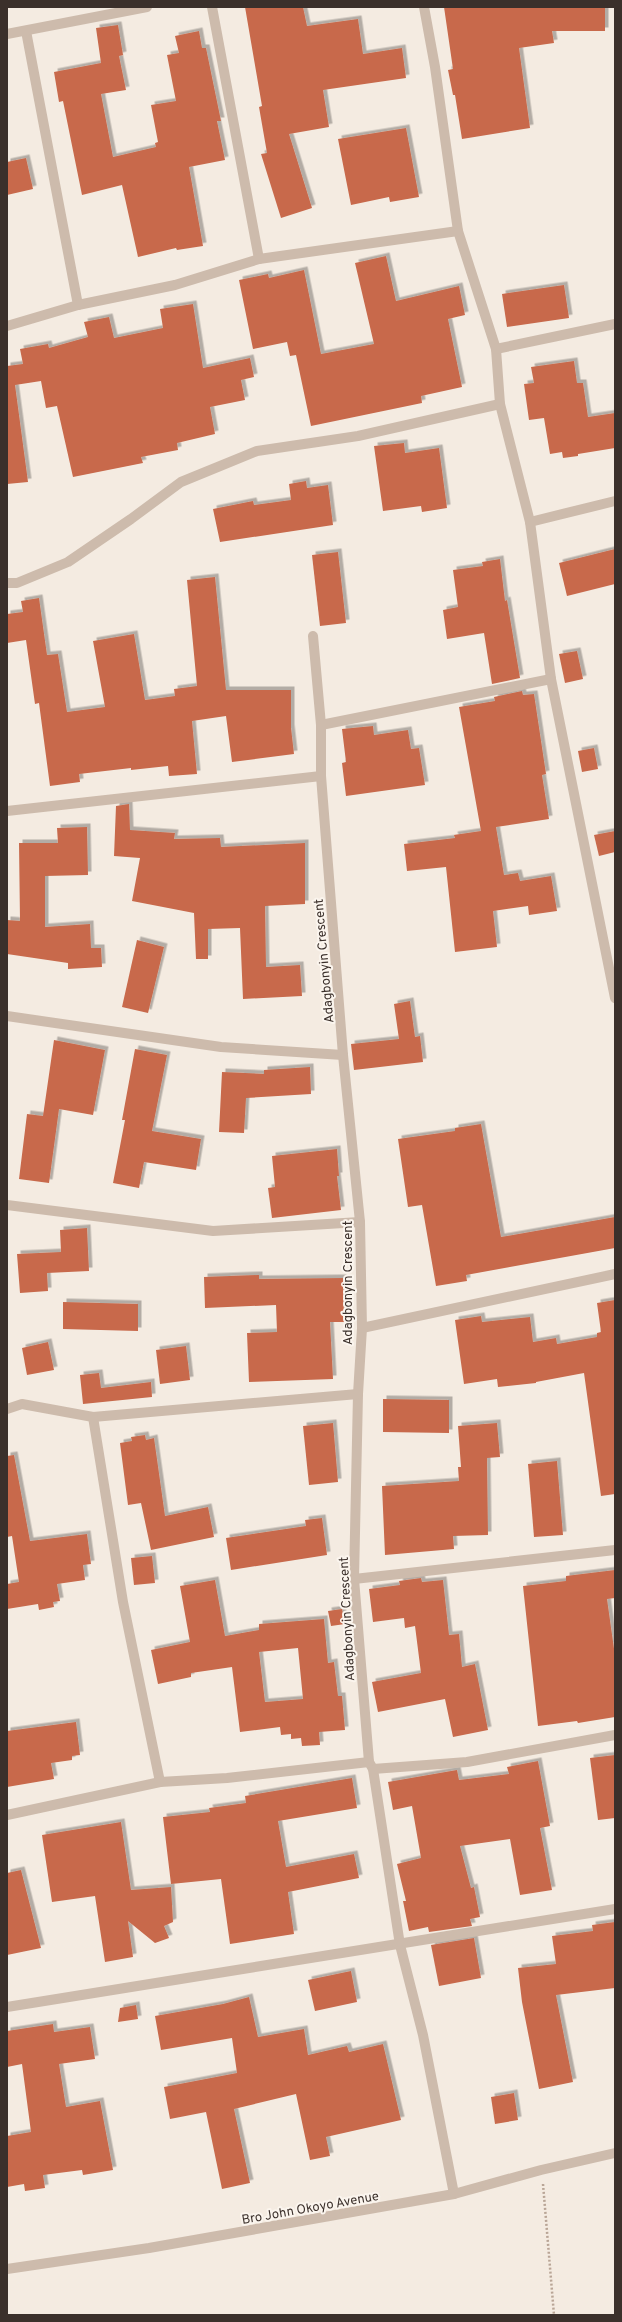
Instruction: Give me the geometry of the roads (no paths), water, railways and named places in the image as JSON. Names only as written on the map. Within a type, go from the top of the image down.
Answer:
[{"type":"street","points":[[7,34],[147,7]]},
{"type":"street","points":[[212,7],[259,259]]},
{"type":"street","points":[[424,7],[458,231],[496,348],[500,404],[530,522],[551,679],[615,998]]},
{"type":"street","points":[[26,31],[78,305]]},
{"type":"street","points":[[7,326],[78,305],[175,285],[259,259],[458,231]]},
{"type":"street","points":[[496,348],[615,324]]},
{"type":"street","points":[[7,583],[17,583],[68,562],[132,519],[180,482],[257,451],[358,436],[500,404]]},
{"type":"street","points":[[530,522],[615,501]]},
{"type":"street","name":"Adagbonyin Crescent","points":[[313,636],[321,725],[321,776],[343,1055],[360,1222],[362,1328],[358,1394],[354,1579],[371,1766],[397,1927],[400,1945],[423,2035],[454,2194]]},
{"type":"street","points":[[321,725],[551,679]]},
{"type":"street","points":[[7,811],[321,776]]},
{"type":"street","points":[[7,1016],[221,1047],[343,1055]]},
{"type":"street","points":[[7,1205],[213,1231],[360,1222]]},
{"type":"street","points":[[362,1328],[615,1274]]},
{"type":"street","points":[[7,1409],[22,1404],[93,1418],[358,1394]]},
{"type":"street","points":[[93,1418],[123,1602],[160,1782]]},
{"type":"street","points":[[354,1579],[615,1550]]},
{"type":"street","points":[[7,1815],[160,1782],[371,1766],[467,1762],[615,1735]]},
{"type":"street","points":[[7,2007],[400,1945],[615,1909]]},
{"type":"street","name":"Bro John Okoyo Avenue","points":[[7,2269],[18,2269],[165,2245],[454,2194],[541,2170],[615,2154]]}]
